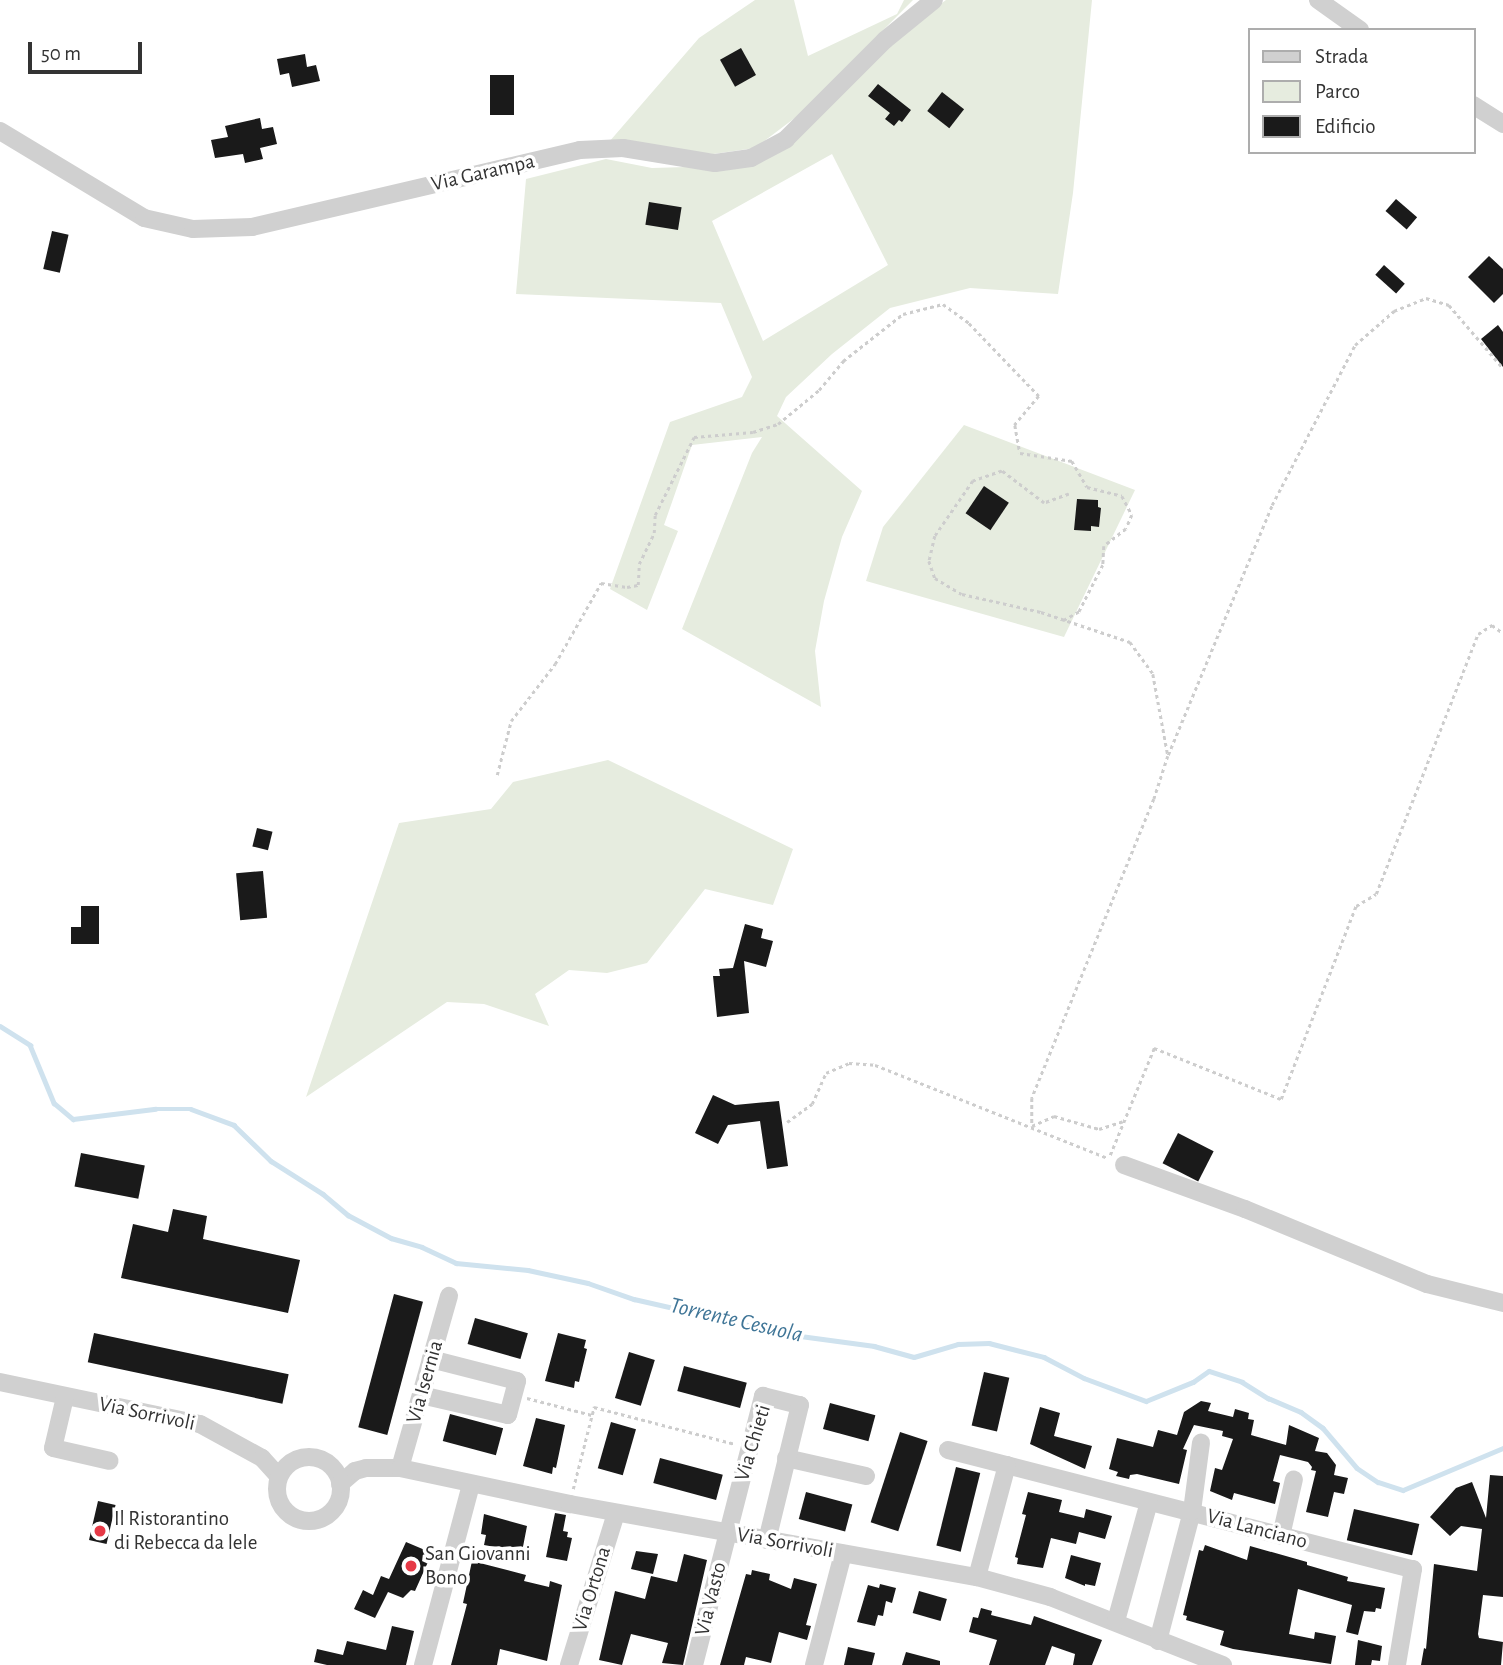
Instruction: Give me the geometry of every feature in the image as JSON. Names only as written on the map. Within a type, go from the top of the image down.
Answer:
[{"type":"street","name":"Via Garampa","points":[[0,131],[145,218],[193,229],[252,228],[580,150],[623,149],[715,163],[751,158],[786,139],[885,40],[934,0]]},
{"type":"street","points":[[1318,0],[1357,28]]},
{"type":"street","points":[[1475,106],[1503,124]]},
{"type":"street","points":[[1117,1162],[1245,1209],[1427,1284],[1503,1303]]},
{"type":"street","name":"Via Isernia","points":[[400,1468],[449,1296]]},
{"type":"street","points":[[421,1395],[508,1415],[517,1381],[431,1359]]},
{"type":"street","name":"Via Sorrivoli","points":[[0,1382],[200,1424],[242,1444],[285,1470]]},
{"type":"street","name":"Via Chieti","points":[[728,1533],[763,1396],[800,1405],[767,1539]]},
{"type":"street","points":[[65,1397],[52,1448],[110,1461]]},
{"type":"street","points":[[1157,1641],[1192,1511],[1201,1443]]},
{"type":"street","name":"Via Lanciano","points":[[948,1450],[1413,1569],[1397,1665]]},
{"type":"street","points":[[330,1466],[340,1484],[340,1494],[330,1513],[317,1520],[300,1520],[283,1508],[278,1499],[285,1470],[311,1458],[330,1466],[360,1459],[391,1463],[400,1468]]},
{"type":"street","points":[[786,1458],[866,1476]]},
{"type":"street","points":[[978,1577],[1007,1465]]},
{"type":"street","name":"Via Sorrivoli","points":[[340,1484],[355,1471],[366,1468],[400,1468],[615,1513],[978,1577],[1050,1597],[1116,1621],[1157,1641],[1177,1657],[1223,1665]]},
{"type":"street","points":[[1281,1536],[1294,1479]]},
{"type":"street","points":[[423,1665],[471,1484]]},
{"type":"street","points":[[1116,1621],[1149,1503]]},
{"type":"street","name":"Via Ortona","points":[[569,1665],[615,1513]]},
{"type":"street","name":"Via Vasto","points":[[694,1665],[728,1533]]},
{"type":"street","points":[[814,1665],[843,1554]]},
{"type":"path","points":[[1032,1126],[1032,1098],[1154,799],[1168,756],[1272,505],[1355,345],[1394,311],[1426,298],[1449,305],[1503,368]]},
{"type":"path","points":[[497,775],[510,720],[555,664],[601,583],[627,587],[638,585],[639,564],[654,533],[655,515],[694,437],[752,432],[778,424],[819,390],[843,361],[903,314],[943,304],[969,323],[1039,396],[1015,425],[1020,453],[1072,461],[1087,487],[1122,496],[1132,515],[1126,529],[1104,546],[1103,565],[1079,612],[1063,621]]},
{"type":"path","points":[[1069,494],[1044,503],[1002,471],[973,481],[935,536],[929,561],[935,578],[962,594],[1041,612],[1130,642],[1153,674],[1168,756]]},
{"type":"path","points":[[787,1122],[812,1104],[826,1073],[849,1063],[875,1065],[1117,1162],[1124,1121],[1154,1048],[1281,1099],[1356,906],[1376,894],[1478,634],[1492,625],[1503,633]]},
{"type":"path","points":[[1032,1126],[1054,1116],[1099,1129],[1124,1121]]},
{"type":"path","points":[[513,1394],[592,1415]]},
{"type":"path","points":[[570,1504],[594,1407],[749,1447]]},
{"type":"green space","points":[[755,0],[794,0],[808,56],[897,14],[904,0],[913,0],[800,114],[755,148],[713,154],[609,142],[699,38]]},
{"type":"green space","points":[[946,0],[1092,0],[1073,193],[1058,294],[970,288],[890,308],[832,354],[786,397],[777,416],[862,491],[842,537],[824,601],[815,651],[821,707],[682,629],[752,453],[762,437],[692,445],[664,525],[678,531],[647,610],[610,589],[670,422],[742,397],[752,377],[721,303],[516,294],[526,179],[606,159],[652,168],[756,165],[813,121],[887,44]],"holes":[[[832,154],[888,265],[763,341],[712,221]]]},
{"type":"green space","points":[[964,425],[1135,490],[1064,637],[866,581],[883,527]]},
{"type":"green space","points":[[608,760],[793,849],[773,905],[705,889],[647,963],[607,973],[569,970],[535,994],[549,1026],[484,1004],[447,1002],[306,1097],[399,823],[491,809],[513,782]]},
{"type":"building","points":[[741,48],[756,75],[735,87],[720,60]]},
{"type":"building","points":[[305,54],[307,67],[316,65],[320,81],[292,87],[289,73],[280,75],[277,59]]},
{"type":"building","points":[[490,75],[514,75],[514,115],[490,115]]},
{"type":"building","points":[[878,84],[911,110],[902,122],[899,120],[894,126],[885,119],[890,113],[868,96]]},
{"type":"building","points":[[942,92],[964,109],[949,128],[927,111]]},
{"type":"building","points":[[260,118],[262,129],[273,127],[277,144],[260,148],[263,159],[245,163],[243,154],[215,158],[211,140],[228,137],[225,126]]},
{"type":"building","points":[[1396,199],[1417,217],[1407,229],[1386,211]]},
{"type":"building","points":[[649,202],[682,207],[678,230],[645,225]]},
{"type":"building","points":[[52,231],[69,235],[60,273],[43,269]]},
{"type":"building","points":[[1489,256],[1503,269],[1503,294],[1494,303],[1468,277]]},
{"type":"building","points":[[1384,265],[1405,284],[1396,293],[1375,275]]},
{"type":"building","points":[[1498,325],[1503,332],[1503,367],[1481,339]]},
{"type":"building","points":[[984,486],[1009,503],[990,530],[966,513]]},
{"type":"building","points":[[1077,499],[1098,500],[1098,507],[1101,508],[1099,527],[1091,526],[1091,531],[1074,530]]},
{"type":"building","points":[[257,828],[273,832],[268,850],[252,846]]},
{"type":"building","points":[[263,871],[267,918],[240,920],[236,873]]},
{"type":"building","points":[[81,906],[99,906],[99,944],[71,944],[71,927],[81,927]]},
{"type":"building","points":[[745,924],[763,929],[761,938],[773,941],[766,967],[744,961],[749,1013],[717,1017],[713,976],[720,976],[719,969],[733,968]]},
{"type":"building","points":[[713,1095],[735,1105],[779,1101],[788,1166],[767,1169],[760,1121],[728,1125],[718,1144],[695,1133]]},
{"type":"building","points":[[1178,1133],[1214,1151],[1198,1181],[1163,1163]]},
{"type":"building","points":[[81,1153],[145,1165],[138,1199],[75,1186]]},
{"type":"building","points":[[173,1209],[207,1216],[203,1239],[300,1260],[288,1313],[121,1278],[133,1224],[168,1232]]},
{"type":"building","points":[[394,1294],[423,1302],[387,1435],[358,1427]]},
{"type":"building","points":[[475,1318],[528,1333],[520,1359],[468,1344]]},
{"type":"building","points":[[94,1333],[289,1374],[282,1404],[88,1362]]},
{"type":"building","points":[[558,1333],[586,1340],[584,1348],[587,1349],[579,1382],[575,1381],[574,1388],[545,1381]]},
{"type":"building","points":[[629,1352],[655,1360],[641,1406],[615,1398]]},
{"type":"building","points":[[684,1366],[747,1383],[740,1408],[677,1391]]},
{"type":"building","points":[[984,1372],[1009,1378],[997,1431],[972,1426]]},
{"type":"building","points":[[1201,1401],[1211,1403],[1208,1411],[1233,1417],[1235,1409],[1249,1413],[1248,1419],[1254,1420],[1251,1435],[1286,1445],[1289,1425],[1319,1438],[1315,1451],[1327,1453],[1336,1465],[1334,1475],[1348,1478],[1344,1494],[1334,1492],[1328,1517],[1306,1512],[1316,1471],[1311,1470],[1308,1462],[1280,1455],[1273,1481],[1280,1483],[1275,1504],[1234,1493],[1232,1500],[1210,1491],[1215,1468],[1222,1470],[1233,1439],[1222,1436],[1223,1431],[1194,1425],[1183,1449],[1187,1450],[1179,1484],[1137,1474],[1130,1475],[1129,1479],[1116,1476],[1118,1472],[1109,1469],[1117,1438],[1153,1447],[1158,1430],[1177,1435],[1184,1412]]},
{"type":"building","points":[[830,1403],[875,1415],[868,1441],[823,1429]]},
{"type":"building","points":[[1040,1407],[1060,1413],[1054,1436],[1092,1446],[1085,1469],[1030,1444]]},
{"type":"building","points":[[450,1414],[503,1428],[496,1455],[443,1441]]},
{"type":"building","points":[[536,1418],[565,1425],[556,1468],[553,1467],[552,1474],[523,1466]]},
{"type":"building","points":[[611,1422],[636,1429],[623,1475],[598,1468]]},
{"type":"building","points":[[900,1432],[928,1441],[898,1531],[871,1522]]},
{"type":"building","points":[[660,1458],[723,1475],[716,1500],[653,1483]]},
{"type":"building","points":[[956,1467],[980,1473],[961,1552],[936,1546]]},
{"type":"building","points":[[1490,1475],[1503,1476],[1503,1597],[1483,1595],[1478,1634],[1479,1638],[1503,1642],[1501,1665],[1421,1665],[1424,1648],[1426,1649],[1434,1564],[1477,1571],[1482,1529],[1461,1526],[1450,1536],[1430,1517],[1456,1488],[1472,1482],[1486,1518]]},
{"type":"building","points":[[806,1492],[852,1504],[845,1531],[799,1519]]},
{"type":"building","points":[[1028,1492],[1062,1500],[1059,1512],[1084,1518],[1086,1509],[1112,1516],[1105,1539],[1079,1532],[1076,1544],[1051,1538],[1043,1568],[1017,1564],[1018,1558],[1015,1557],[1026,1515],[1022,1514]]},
{"type":"building","name":"Il Ristorantino di Rebecca da lele","points":[[98,1501],[116,1505],[107,1544],[89,1540]]},
{"type":"building","points":[[1354,1509],[1419,1524],[1412,1555],[1347,1540]]},
{"type":"building","points":[[555,1513],[566,1515],[563,1531],[568,1532],[567,1537],[572,1538],[567,1561],[546,1557]]},
{"type":"building","points":[[484,1514],[527,1526],[522,1552],[484,1545],[486,1535],[481,1534]]},
{"type":"building","name":"San Giovanni Bono","points":[[406,1542],[432,1553],[415,1591],[411,1590],[403,1598],[388,1592],[375,1618],[354,1609],[363,1590],[373,1595],[381,1576],[389,1579]]},
{"type":"building","points":[[1205,1545],[1247,1560],[1250,1546],[1307,1562],[1307,1565],[1348,1577],[1347,1581],[1385,1588],[1381,1609],[1376,1608],[1375,1612],[1364,1611],[1358,1635],[1346,1632],[1352,1605],[1298,1589],[1289,1634],[1314,1639],[1315,1632],[1336,1636],[1331,1664],[1220,1645],[1224,1631],[1186,1620],[1187,1616],[1183,1615],[1199,1550],[1203,1551]]},
{"type":"building","points":[[636,1551],[658,1554],[653,1574],[631,1569]]},
{"type":"building","points":[[684,1554],[707,1560],[683,1665],[662,1663],[668,1643],[631,1634],[622,1665],[599,1660],[615,1591],[645,1599],[651,1576],[677,1582]]},
{"type":"building","points":[[1071,1555],[1101,1563],[1095,1586],[1085,1586],[1065,1578]]},
{"type":"building","points":[[472,1561],[526,1575],[524,1581],[549,1587],[550,1581],[562,1585],[547,1661],[500,1649],[497,1665],[451,1665],[467,1604],[463,1603]]},
{"type":"building","points":[[752,1570],[770,1574],[769,1580],[791,1589],[794,1578],[817,1584],[806,1625],[811,1626],[807,1640],[779,1632],[771,1663],[746,1657],[744,1665],[720,1665],[746,1574],[751,1575]]},
{"type":"building","points":[[880,1584],[896,1588],[892,1603],[886,1601],[883,1616],[878,1615],[875,1626],[857,1622],[868,1585],[879,1588]]},
{"type":"building","points":[[919,1591],[947,1599],[941,1621],[913,1613]]},
{"type":"building","points":[[981,1608],[992,1611],[991,1615],[1031,1625],[1034,1616],[1102,1640],[1092,1665],[1073,1665],[1075,1654],[1052,1646],[1045,1665],[989,1665],[997,1640],[969,1632],[973,1617],[978,1618]]},
{"type":"building","points":[[392,1626],[414,1631],[406,1665],[327,1665],[314,1662],[317,1649],[343,1655],[347,1641],[386,1650]]},
{"type":"building","points":[[1358,1640],[1382,1646],[1380,1661],[1372,1660],[1371,1665],[1355,1665]]},
{"type":"building","points":[[848,1647],[875,1653],[872,1665],[844,1665]]},
{"type":"building","points":[[906,1652],[940,1661],[940,1665],[902,1665]]},
{"type":"waterway","name":"Torrente Cesuola","points":[[0,1026],[30,1045],[54,1103],[73,1119],[155,1109],[191,1109],[234,1125],[271,1161],[323,1194],[348,1215],[391,1238],[422,1247],[456,1263],[528,1270],[588,1283],[634,1299],[793,1335],[874,1346],[914,1357],[958,1344],[989,1343],[1044,1357],[1084,1378],[1146,1401],[1193,1382],[1209,1371],[1242,1382],[1268,1398],[1301,1412],[1323,1428],[1357,1468],[1378,1482],[1403,1490],[1503,1448]]},
{"type":"place","name":"Il Ristorantino di Rebecca da lele","points":[[100,1531]]},
{"type":"place","name":"San Giovanni Bono","points":[[411,1566]]}]
